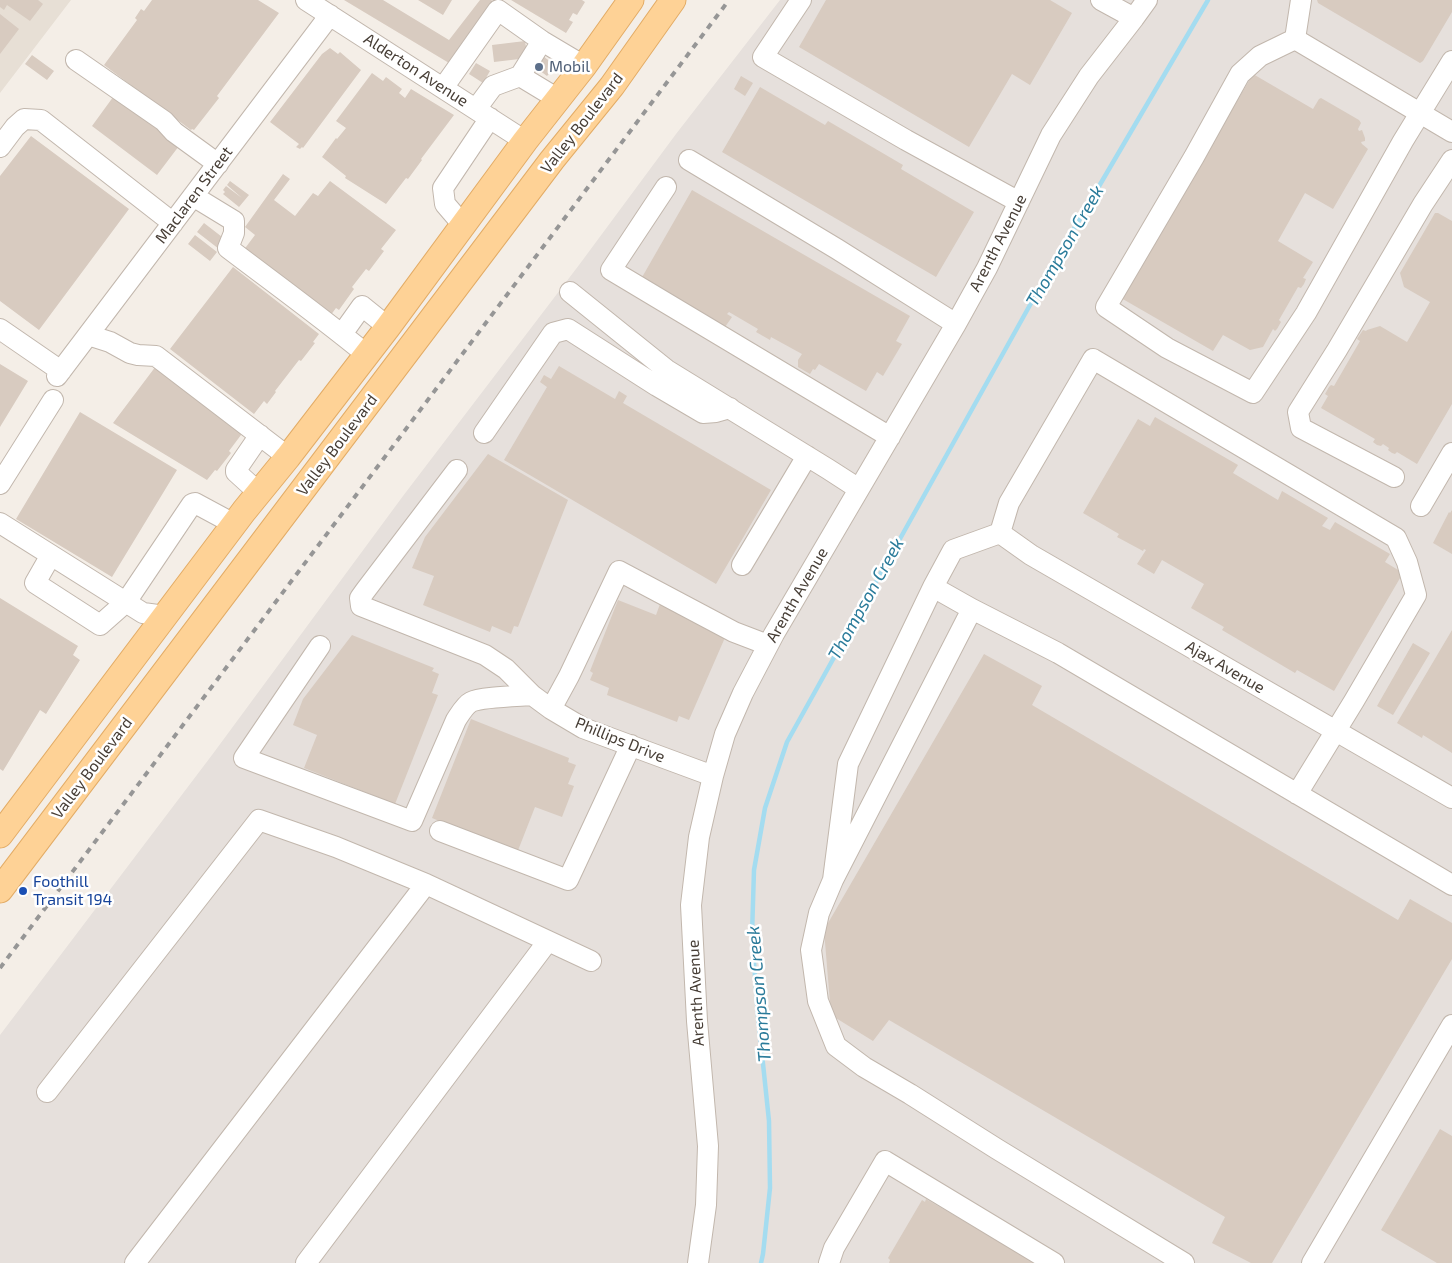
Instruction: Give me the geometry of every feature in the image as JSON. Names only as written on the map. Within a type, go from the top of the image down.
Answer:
[{"type":"main road","name":"Valley Boulevard","points":[[0,835],[234,524],[288,458],[388,327],[584,66],[631,0]]},
{"type":"main road","name":"Valley Boulevard","points":[[3,881],[124,726],[552,160],[612,86],[673,0]]},
{"type":"main road","points":[[526,141],[552,160]]},
{"type":"main road","points":[[124,726],[164,644],[169,629],[165,616]]},
{"type":"street","name":"Alderton Avenue","points":[[306,0],[526,141]]},
{"type":"street","points":[[801,0],[763,57],[906,140],[1019,202]]},
{"type":"street","points":[[1101,0],[1134,18]]},
{"type":"street","name":"Arenth Avenue","points":[[698,1263],[706,1205],[708,1146],[697,1021],[691,905],[700,837],[713,776],[725,734],[743,693],[768,645],[987,268],[1052,134],[1089,76],[1146,0]]},
{"type":"street","points":[[1295,39],[1301,0]]},
{"type":"street","points":[[443,88],[498,10],[542,41],[584,66]]},
{"type":"street","name":"Maclaren Street","points":[[0,329],[59,373],[330,15]]},
{"type":"street","points":[[1295,39],[1452,132]]},
{"type":"street","points":[[1295,39],[1260,56],[1240,74],[1106,307],[1167,348],[1252,393],[1306,313],[1403,141],[1452,61]]},
{"type":"street","points":[[463,225],[444,204],[443,188],[483,114],[493,86],[520,76],[542,41]]},
{"type":"street","points":[[76,60],[164,121],[174,132],[218,164]]},
{"type":"street","points":[[520,76],[558,99]]},
{"type":"street","points":[[0,147],[15,127],[24,119],[41,120],[173,223]]},
{"type":"street","points":[[689,160],[837,249],[956,324]]},
{"type":"street","points":[[1394,477],[1301,428],[1298,412],[1423,204],[1452,160]]},
{"type":"street","points":[[666,187],[611,270],[890,437]]},
{"type":"street","points":[[193,196],[234,222],[234,234],[228,248],[366,354]]},
{"type":"street","points":[[570,292],[667,370],[859,489]]},
{"type":"street","points":[[342,334],[362,306],[388,327]]},
{"type":"street","points":[[484,433],[553,333],[568,329],[656,386],[703,413],[730,408]]},
{"type":"street","points":[[88,335],[110,342],[130,353],[156,356],[288,458]]},
{"type":"street","points":[[832,880],[848,764],[933,587],[953,550],[1000,533],[1009,503],[1093,359],[1396,538],[1407,562],[1416,595],[1354,702],[1297,794]]},
{"type":"street","points":[[0,484],[53,400]]},
{"type":"street","points":[[259,493],[236,470],[260,435]]},
{"type":"street","points":[[1421,506],[1452,453]]},
{"type":"street","points":[[742,565],[807,456]]},
{"type":"street","name":"Phillips Drive","points":[[457,470],[360,598],[361,606],[485,656],[506,670],[532,695],[551,709],[583,728],[713,776]]},
{"type":"street","points":[[51,555],[35,583],[100,625],[126,602],[192,504],[195,503],[234,524]]},
{"type":"street","points":[[0,523],[143,612],[165,616]]},
{"type":"street","name":"Ajax Avenue","points":[[1000,533],[1031,555],[1452,798]]},
{"type":"street","points":[[551,709],[570,676],[620,571],[734,632],[768,645]]},
{"type":"street","points":[[933,587],[1058,653],[1452,885]]},
{"type":"street","points":[[972,609],[832,880],[818,913],[811,950],[818,1001],[836,1046],[864,1067],[1184,1263]]},
{"type":"street","points":[[320,646],[244,758],[412,821],[456,720],[463,709],[472,702],[481,700],[532,695]]},
{"type":"street","points":[[440,831],[568,880],[632,745]]},
{"type":"street","points":[[48,1092],[258,820],[336,847],[426,884],[592,961]]},
{"type":"street","points":[[135,1263],[426,884]]},
{"type":"street","points":[[306,1263],[548,941]]},
{"type":"street","points":[[1312,1263],[1452,1025]]},
{"type":"street","points":[[829,1263],[834,1248],[885,1161],[1054,1263]]},
{"type":"shaded area","points":[[0,0],[71,0],[0,93]]},
{"type":"shaded area","points":[[780,0],[1452,0],[1452,1263],[0,1263],[0,1035],[212,755],[403,496],[676,134]]},
{"type":"building","points":[[0,0],[38,0],[43,4],[30,21],[7,5],[4,10],[0,7]]},
{"type":"building","points":[[152,0],[258,0],[279,13],[194,130],[191,130],[104,65],[137,20],[135,18],[141,9],[144,11]]},
{"type":"building","points":[[344,0],[383,0],[449,40],[480,0],[495,2],[449,63]]},
{"type":"building","points":[[418,0],[452,0],[443,15]]},
{"type":"building","points":[[511,0],[582,0],[585,2],[577,15],[573,13],[569,20],[573,22],[566,33]]},
{"type":"building","points":[[826,0],[1050,0],[1072,13],[1030,85],[1012,74],[969,147],[799,47]]},
{"type":"building","points":[[1317,0],[1452,0],[1452,12],[1420,63],[1318,3]]},
{"type":"building","points":[[0,14],[19,29],[0,54]]},
{"type":"building","points":[[525,41],[528,58],[494,62],[492,45]]},
{"type":"building","points":[[330,48],[338,54],[340,52],[361,70],[303,148],[300,149],[296,147],[299,144],[270,122],[322,54]]},
{"type":"building","points":[[32,55],[54,71],[47,80],[25,64]]},
{"type":"building","points":[[543,56],[556,66],[547,76],[535,67]]},
{"type":"building","points":[[476,63],[490,71],[483,83],[469,74]]},
{"type":"building","points":[[372,73],[383,81],[386,77],[402,89],[399,93],[405,98],[411,89],[454,115],[408,179],[406,178],[386,204],[345,178],[346,176],[322,157],[346,128],[336,121]]},
{"type":"building","points":[[1253,74],[1313,109],[1321,98],[1359,120],[1361,123],[1358,129],[1359,131],[1362,130],[1365,138],[1365,141],[1361,142],[1368,149],[1333,209],[1305,193],[1278,241],[1313,262],[1303,278],[1306,279],[1304,284],[1301,288],[1298,287],[1279,320],[1281,322],[1277,329],[1275,331],[1273,329],[1263,347],[1250,350],[1223,335],[1213,351],[1121,298]]},
{"type":"building","points":[[741,76],[753,83],[745,96],[734,89]]},
{"type":"building","points":[[760,87],[825,125],[828,121],[903,165],[901,169],[974,212],[936,277],[722,152]]},
{"type":"building","points":[[116,93],[182,142],[157,175],[92,126]]},
{"type":"building","points":[[31,136],[129,209],[39,330],[0,301],[0,176]]},
{"type":"building","points":[[283,174],[290,179],[274,200],[295,216],[313,193],[318,196],[330,181],[396,230],[381,249],[384,251],[369,271],[366,269],[352,287],[354,289],[339,310],[336,308],[327,320],[240,255],[255,235],[245,227]]},
{"type":"building","points":[[230,181],[249,195],[239,207],[223,194],[226,186],[242,198],[227,185]]},
{"type":"building","points":[[692,190],[910,316],[896,341],[902,344],[883,376],[877,372],[866,391],[819,364],[810,374],[798,367],[798,360],[802,354],[771,337],[770,340],[756,332],[758,329],[729,312],[727,314],[732,317],[725,327],[641,279]]},
{"type":"building","points":[[1435,213],[1452,221],[1452,404],[1417,464],[1397,452],[1395,454],[1392,453],[1383,444],[1381,446],[1377,445],[1373,442],[1375,439],[1321,408],[1328,396],[1325,394],[1331,385],[1334,386],[1360,341],[1357,339],[1363,330],[1366,331],[1380,326],[1407,342],[1430,302],[1404,287],[1400,273]]},
{"type":"building","points":[[204,223],[226,240],[219,249],[197,232]]},
{"type":"building","points":[[195,235],[217,252],[210,261],[188,244]]},
{"type":"building","points":[[233,267],[319,334],[313,342],[315,343],[301,361],[299,360],[267,404],[264,401],[254,414],[170,349]]},
{"type":"building","points":[[0,364],[28,381],[0,427]]},
{"type":"building","points":[[156,366],[244,431],[229,451],[231,453],[207,480],[113,423]]},
{"type":"building","points":[[559,366],[615,399],[619,391],[627,396],[623,403],[771,490],[716,584],[504,460],[547,387],[540,382],[544,375],[551,379]]},
{"type":"building","points":[[80,412],[177,470],[112,577],[16,519]]},
{"type":"building","points":[[1155,417],[1238,465],[1233,473],[1278,500],[1282,491],[1328,518],[1322,526],[1330,530],[1335,522],[1390,554],[1385,562],[1403,573],[1334,691],[1297,670],[1295,673],[1222,630],[1224,627],[1191,608],[1204,584],[1162,560],[1154,574],[1137,564],[1146,550],[1144,549],[1143,551],[1117,537],[1119,534],[1083,513],[1138,419],[1150,426]]},
{"type":"building","points":[[488,454],[568,500],[518,627],[514,626],[511,634],[492,626],[490,632],[423,605],[434,576],[412,568],[425,537]]},
{"type":"building","points":[[1452,510],[1452,554],[1433,543],[1449,512]]},
{"type":"building","points":[[663,596],[727,633],[689,720],[679,716],[677,722],[607,695],[609,688],[590,680],[593,673],[590,671],[618,600],[656,615]]},
{"type":"building","points":[[0,598],[78,646],[73,655],[80,660],[46,714],[40,710],[3,771],[0,769]]},
{"type":"building","points":[[1452,630],[1452,753],[1423,735],[1422,738],[1397,723]]},
{"type":"building","points":[[352,635],[434,668],[432,671],[439,674],[432,693],[438,695],[395,804],[304,768],[317,735],[293,725],[303,699]]},
{"type":"building","points":[[1413,643],[1430,653],[1393,715],[1377,706]]},
{"type":"building","points":[[984,654],[1042,686],[1032,705],[1398,920],[1410,899],[1452,923],[1452,959],[1272,1263],[1251,1263],[1212,1243],[1225,1217],[889,1020],[873,1041],[831,1015],[824,930]]},
{"type":"building","points":[[471,719],[569,758],[568,762],[576,765],[568,784],[574,786],[562,817],[535,807],[517,853],[432,818]]},
{"type":"building","points":[[1440,1129],[1452,1136],[1452,1263],[1437,1263],[1381,1230]]},
{"type":"building","points":[[926,1199],[1036,1263],[889,1263],[890,1260],[888,1258],[922,1200],[925,1202]]},
{"type":"waterway","name":"Thompson Creek","points":[[761,1263],[770,1188],[769,1121],[752,935],[754,870],[765,808],[787,742],[1040,287],[1208,0]]},
{"type":"railway","points":[[0,968],[729,0]]},
{"type":"place","name":"Mobil","points":[[539,67]]},
{"type":"place","name":"Foothill Transit 194","points":[[23,891]]}]
